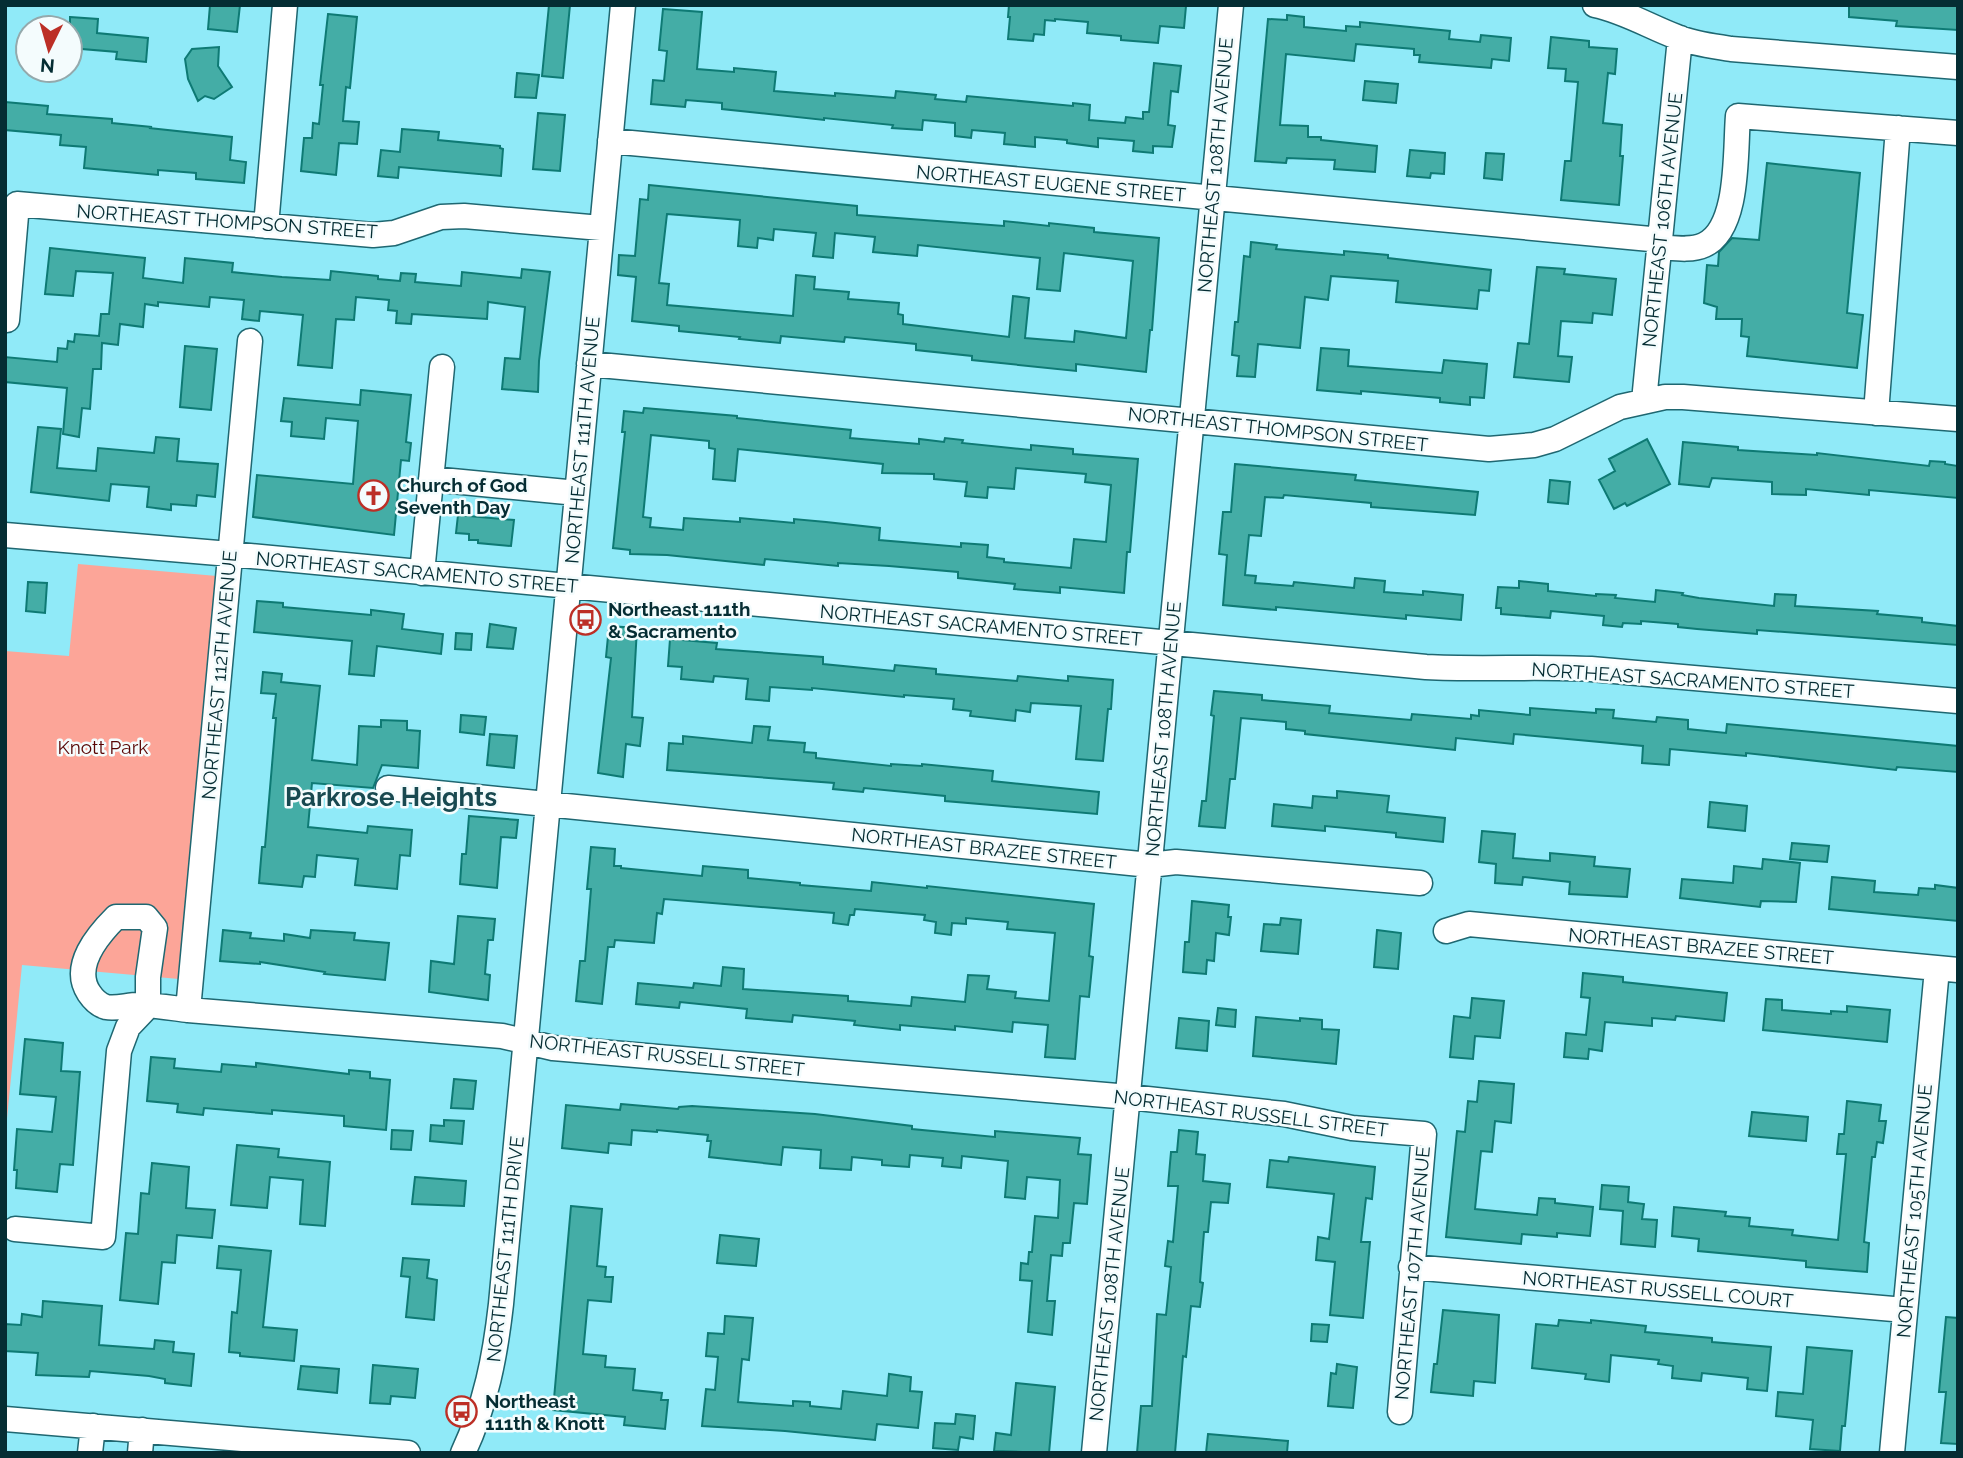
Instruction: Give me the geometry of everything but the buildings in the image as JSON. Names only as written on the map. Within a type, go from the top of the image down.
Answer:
[{"type":"street","points":[[266,226],[285,5]]},
{"type":"street","name":"NORTHEAST 111TH AVENUE","points":[[525,1041],[623,5]]},
{"type":"street","name":"NORTHEAST 108TH AVENUE","points":[[1094,1453],[1230,5]]},
{"type":"street","points":[[1595,5],[1680,38],[1731,49],[1958,67]]},
{"type":"street","name":"NORTHEAST 106TH AVENUE","points":[[1644,401],[1680,38]]},
{"type":"street","name":"NORTHEAST EUGENE STREET","points":[[610,141],[1212,198],[1689,249],[1705,245],[1718,233],[1727,219],[1732,201],[1738,116],[1898,128]]},
{"type":"street","points":[[1876,413],[1898,128],[1958,133]]},
{"type":"street","name":"NORTHEAST THOMPSON STREET","points":[[7,320],[17,204],[373,235],[394,233],[441,217],[464,216],[601,228]]},
{"type":"street","name":"NORTHEAST 112TH AVENUE","points":[[188,1010],[250,341]]},
{"type":"street","name":"NORTHEAST THOMPSON STREET","points":[[589,364],[1511,449],[1534,446],[1555,439],[1609,411],[1644,401],[1683,397],[1958,419]]},
{"type":"street","points":[[422,573],[442,367]]},
{"type":"street","points":[[431,479],[577,493]]},
{"type":"street","name":"NORTHEAST SACRAMENTO STREET","points":[[5,535],[1426,667],[1477,670],[1548,667],[1591,669],[1958,701]]},
{"type":"street","name":"NORTHEAST BRAZEE STREET","points":[[388,788],[1150,865],[1176,862],[1420,883]]},
{"type":"street","name":"NORTHEAST BRAZEE STREET","points":[[1446,931],[1469,924],[1947,970]]},
{"type":"street","name":"NORTHEAST 105TH AVENUE","points":[[1892,1453],[1905,1310],[1947,970]]},
{"type":"street","name":"NORTHEAST RUSSELL STREET","points":[[15,1229],[103,1237],[120,1051],[128,1027],[148,1006],[502,1036],[554,1048],[1129,1097],[1284,1114],[1352,1128],[1424,1134]]},
{"type":"street","name":"NORTHEAST 111TH DRIVE","points":[[463,1453],[485,1398],[497,1342],[525,1041]]},
{"type":"street","name":"NORTHEAST 107TH AVENUE","points":[[1400,1412],[1424,1134]]},
{"type":"street","name":"NORTHEAST RUSSELL COURT","points":[[1411,1268],[1905,1310]]},
{"type":"street","points":[[5,1419],[93,1426],[141,1442],[408,1453]]},
{"type":"street","points":[[90,1453],[93,1426]]},
{"type":"green space","name":"Knott Park","points":[[78,564],[217,576],[179,979],[22,965],[5,1139],[5,651],[69,656]]},
{"type":"place","name":"Church of God Seventh Day","points":[[374,496]]},
{"type":"place","name":"Northeast 111th & Sacramento","points":[[585,620]]},
{"type":"place","name":"Northeast 111th & Knott","points":[[462,1412]]},
{"type":"district","name":"Parkrose Heights","points":[[391,797]]}]
